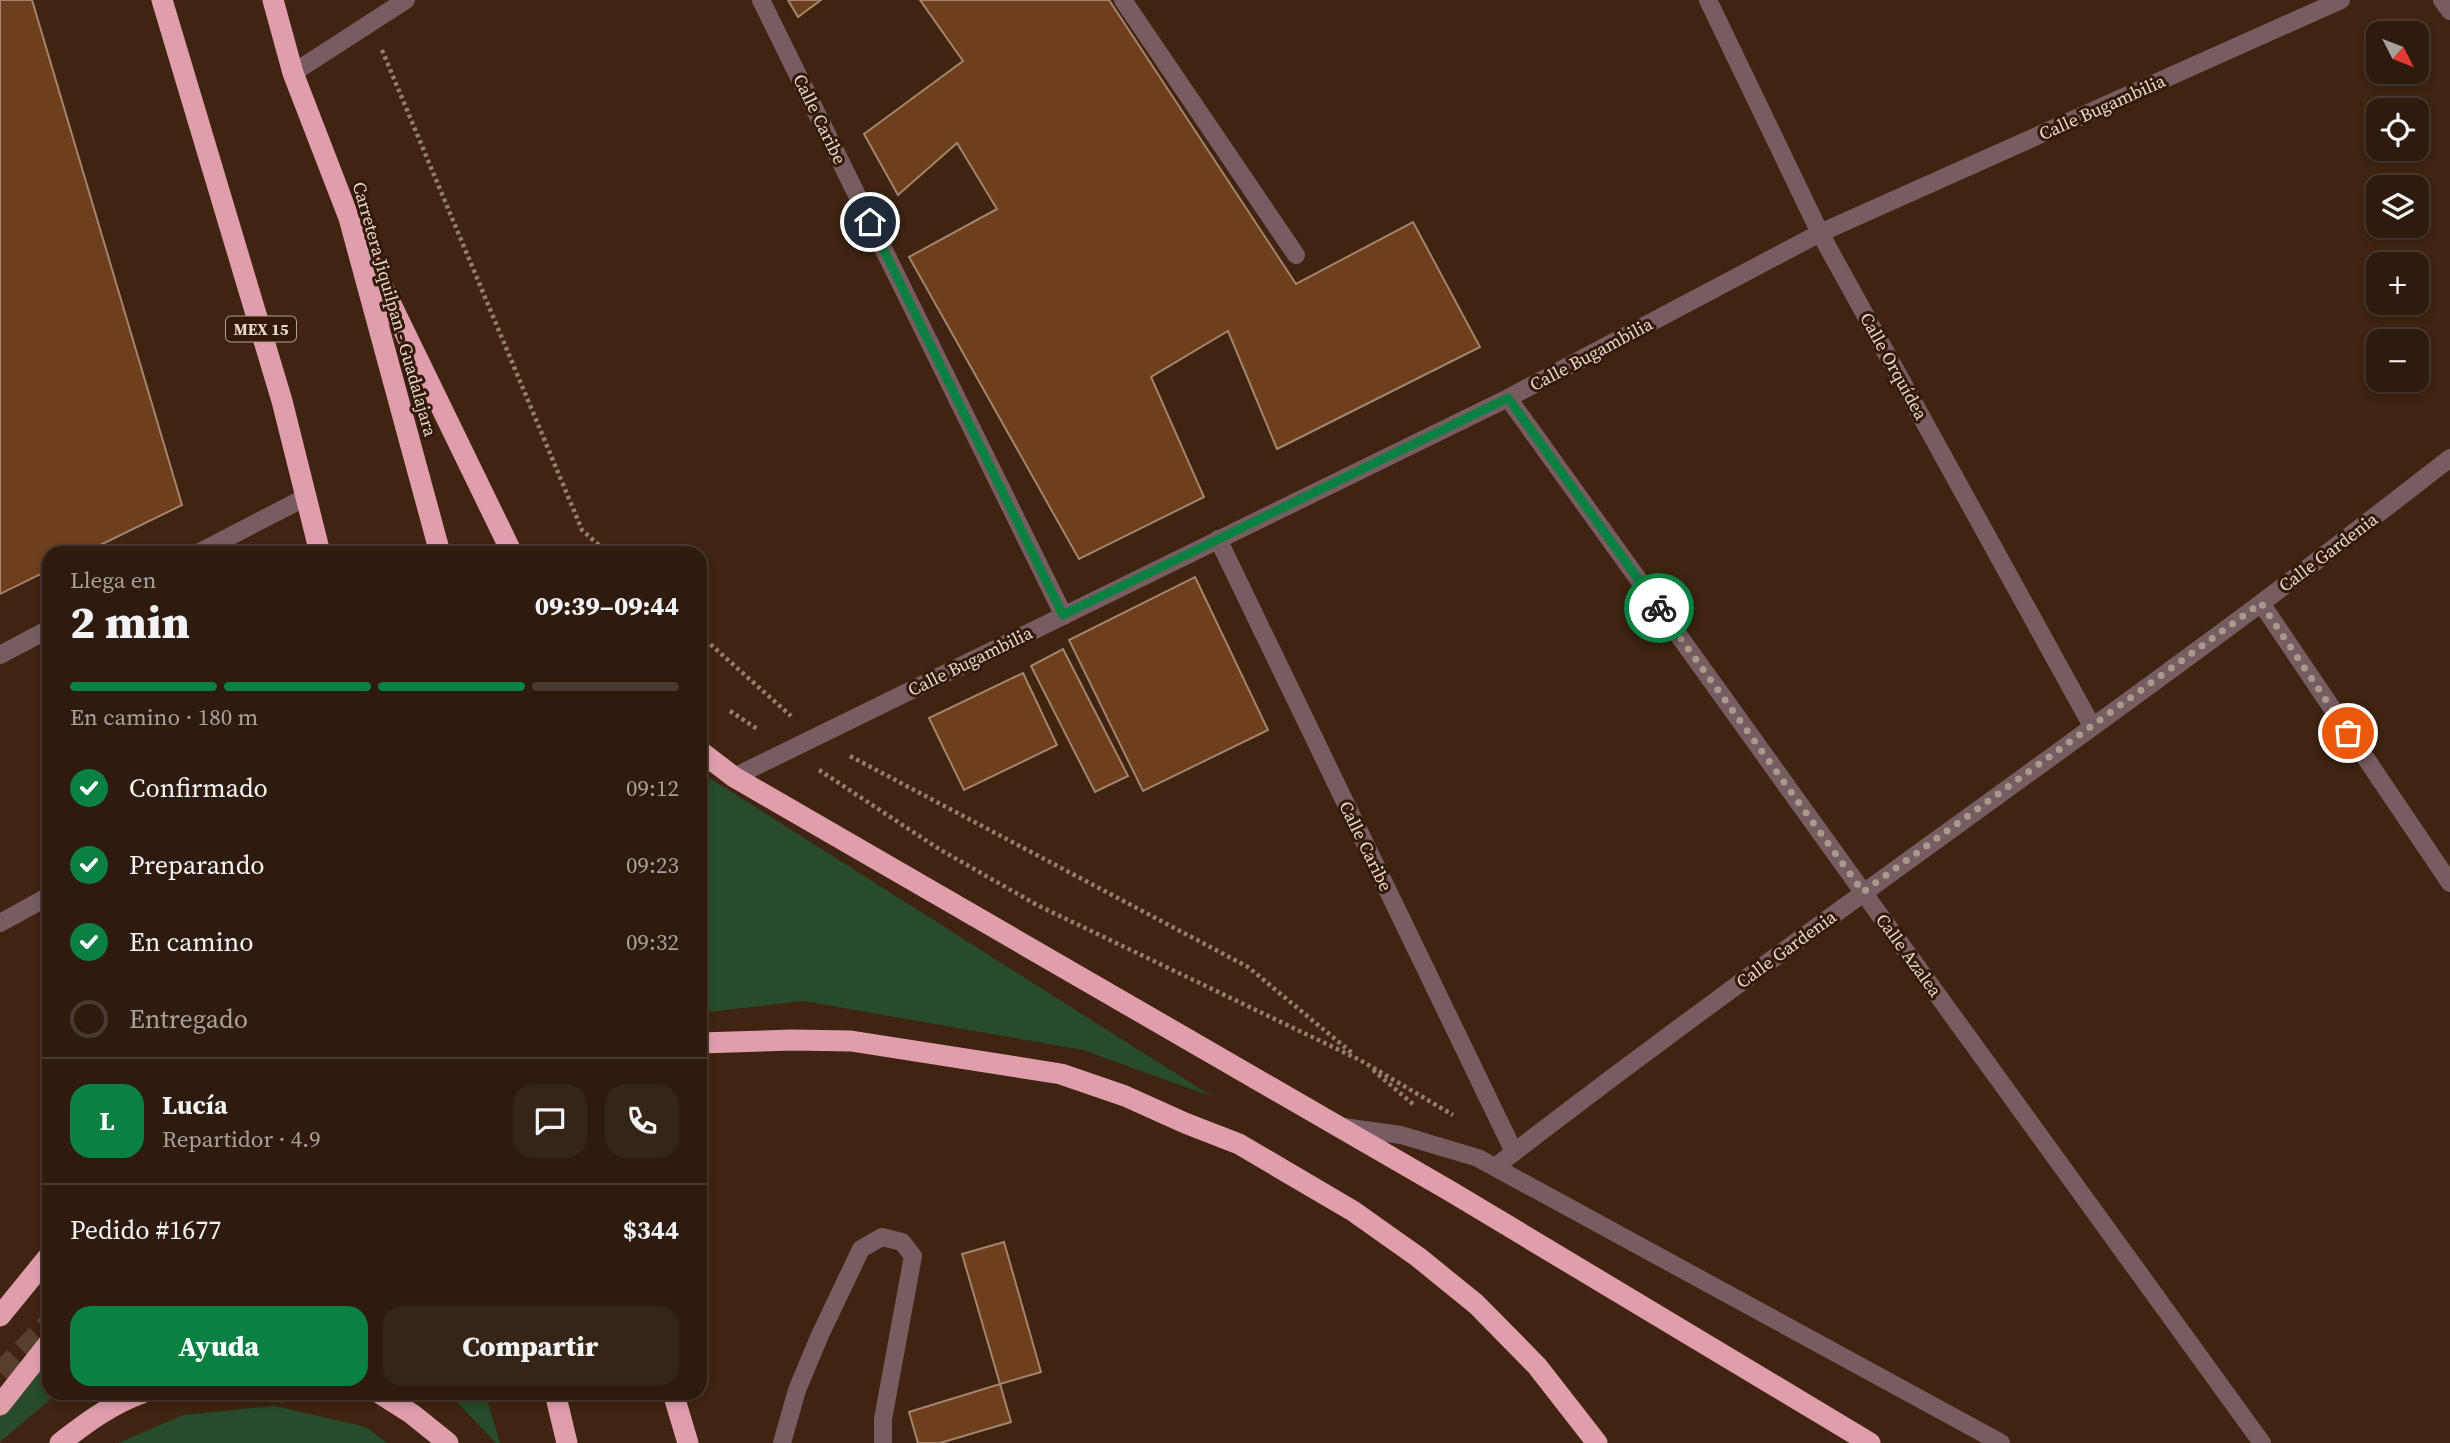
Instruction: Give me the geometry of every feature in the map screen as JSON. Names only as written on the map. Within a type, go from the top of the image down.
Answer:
[{"type":"highway","name":"MEX 15","points":[[162,0],[282,401],[316,546]]},
{"type":"highway","name":"Carretera Jiquilpan - Guadalajara","points":[[273,0],[293,73],[349,218],[438,546]]},
{"type":"highway","points":[[349,218],[509,546]]},
{"type":"highway","points":[[707,756],[734,776],[1462,1198],[1870,1443]]},
{"type":"highway","points":[[707,1043],[851,1041],[1061,1074],[1125,1096],[1239,1144],[1353,1210],[1419,1256],[1476,1304],[1536,1366],[1597,1443]]},
{"type":"highway","points":[[0,1316],[42,1265]]},
{"type":"highway","points":[[0,1405],[42,1352]]},
{"type":"highway","points":[[60,1443],[93,1418],[123,1400]]},
{"type":"highway","points":[[390,1400],[448,1443]]},
{"type":"highway","points":[[557,1400],[566,1443]]},
{"type":"highway","points":[[675,1400],[688,1443]]},
{"type":"street","points":[[293,73],[406,0]]},
{"type":"street","name":"Calle Caribe","points":[[761,0],[1063,615]]},
{"type":"street","points":[[1123,0],[1296,256]]},
{"type":"street","name":"Calle Orquídea","points":[[1708,0],[1820,233],[2092,726]]},
{"type":"street","name":"Calle Bugambilia","points":[[734,776],[1508,398],[1820,233],[2341,0]]},
{"type":"street","points":[[2442,0],[2450,11]]},
{"type":"street","name":"Calle Azalea","points":[[1508,398],[2262,1443]]},
{"type":"street","name":"Calle Gardenia","points":[[1495,1167],[1863,892],[2261,603],[2450,458]]},
{"type":"street","points":[[212,546],[306,497]]},
{"type":"street","name":"Calle Caribe","points":[[1218,539],[1514,1152]]},
{"type":"street","points":[[2261,603],[2450,883]]},
{"type":"street","points":[[0,654],[42,633]]},
{"type":"street","points":[[0,923],[42,900]]},
{"type":"street","points":[[1338,1126],[1425,1141],[1478,1158],[2001,1443]]},
{"type":"street","points":[[782,1443],[801,1379],[861,1249],[882,1237],[902,1242],[913,1256],[883,1419],[883,1443]]},
{"type":"path","points":[[372,23],[582,530],[600,546]]},
{"type":"path","points":[[707,641],[815,737],[1248,967],[1424,1113]]},
{"type":"path","points":[[730,711],[939,849],[1037,905],[1360,1060],[1455,1116]]},
{"type":"green space","points":[[707,776],[1213,1097],[1083,1050],[804,1001],[707,1012]]},
{"type":"green space","points":[[42,1362],[42,1400],[50,1400],[0,1442],[0,1413]]},
{"type":"green space","points":[[455,1400],[487,1400],[500,1443],[496,1443]]},
{"type":"green space","points":[[275,1406],[366,1427],[387,1443],[118,1443],[183,1415]]},
{"type":"building","points":[[0,0],[32,0],[182,505],[98,546],[42,546],[42,573],[0,594]]},
{"type":"building","points":[[788,0],[821,0],[798,17]]},
{"type":"building","points":[[920,0],[1109,0],[1296,284],[1413,222],[1480,347],[1277,449],[1228,331],[1151,377],[1204,497],[1079,559],[909,257],[997,209],[957,143],[898,195],[864,134],[963,61]]},
{"type":"building","points":[[1195,577],[1268,730],[1143,791],[1069,640]]},
{"type":"building","points":[[1063,649],[1128,776],[1095,792],[1031,666]]},
{"type":"building","points":[[1023,673],[1057,745],[964,790],[929,718]]},
{"type":"building","points":[[1004,1242],[1041,1372],[1000,1384],[962,1254]]},
{"type":"building","points":[[1000,1384],[1011,1422],[940,1443],[918,1443],[909,1412]]},
{"type":"tunnel","points":[[0,1372],[42,1330]]},
{"type":"way so far","points":[[1659,608],[1863,892],[2261,603],[2348,733]]},
{"type":"route","points":[[870,222],[1063,615],[1508,398],[1659,608]]}]
